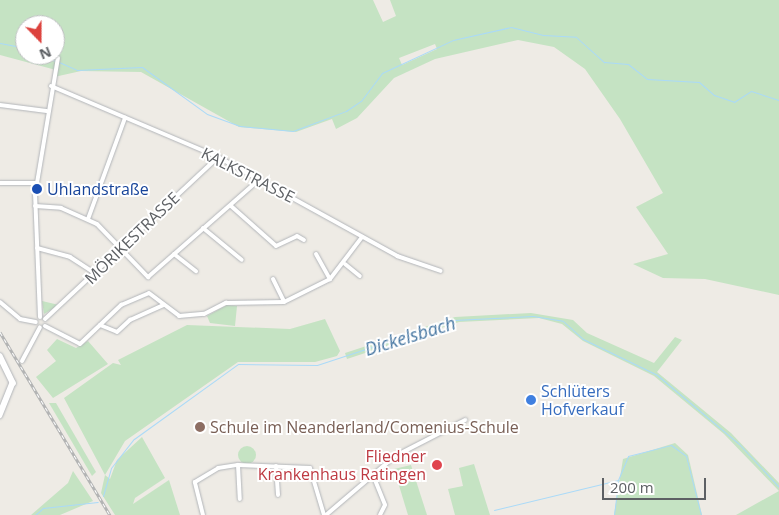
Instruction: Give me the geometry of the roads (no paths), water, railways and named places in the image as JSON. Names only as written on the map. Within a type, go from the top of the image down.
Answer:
[{"type":"main road","points":[[0,356],[13,383],[0,416]]},
{"type":"street","points":[[36,322],[40,317],[35,206],[36,183],[56,65]]},
{"type":"street","name":"KALKSTRASSE","points":[[51,86],[218,157],[418,266],[441,271]]},
{"type":"street","points":[[0,105],[47,111]]},
{"type":"street","points":[[88,219],[125,118]]},
{"type":"street","name":"MÖRIKESTRASSE","points":[[46,319],[218,157]]},
{"type":"street","points":[[35,206],[61,208],[88,219],[121,247],[148,277],[260,179]]},
{"type":"street","points":[[0,183],[36,183]]},
{"type":"street","points":[[231,206],[276,246],[297,236],[304,240]]},
{"type":"street","points":[[203,228],[242,260]]},
{"type":"street","points":[[40,327],[45,326],[77,344],[121,305],[145,294],[155,295],[164,306],[179,316],[204,314],[226,303],[284,302],[330,279],[345,264],[362,237]]},
{"type":"street","points":[[37,248],[70,256],[95,273]]},
{"type":"street","points":[[174,254],[196,271]]},
{"type":"street","points":[[316,254],[330,279]]},
{"type":"street","points":[[345,264],[360,276]]},
{"type":"street","points":[[273,279],[284,302]]},
{"type":"street","points":[[0,302],[20,319],[36,322],[40,327]]},
{"type":"street","points":[[100,325],[117,332],[130,320],[164,306]]},
{"type":"street","points":[[40,317],[46,319],[45,326]]},
{"type":"street","points":[[22,361],[40,327]]},
{"type":"street","points":[[203,515],[195,482],[218,468],[238,465],[310,468],[325,515],[395,456],[465,420]]},
{"type":"street","points":[[238,465],[240,500]]},
{"type":"street","points":[[276,466],[278,495]]},
{"type":"street","points":[[372,475],[385,505],[380,515]]},
{"type":"waterway","points":[[65,65],[77,70],[142,67],[207,114],[240,126],[293,131],[346,111],[361,101],[382,73],[453,40],[511,27],[543,35],[576,37],[604,62],[628,64],[647,79],[699,82],[714,95],[734,102],[751,91],[779,100]]},
{"type":"waterway","points":[[0,43],[15,46]]},
{"type":"waterway","name":"Dickelsbach","points":[[103,496],[111,468],[134,439],[238,364],[317,365],[454,320],[533,316],[563,321],[583,339],[657,375],[739,444],[779,487]]},
{"type":"waterway","points":[[494,510],[618,480],[628,456],[671,445],[686,456],[701,515]]},
{"type":"waterway","points":[[614,515],[618,481]]},
{"type":"waterway","name":"Dickelsbach","points":[[35,515],[43,508],[98,502]]},
{"type":"railway","points":[[0,332],[110,515]]},
{"type":"place","name":"Uhlandstraße","points":[[37,189]]},
{"type":"place","name":"Schlüters Hofverkauf","points":[[531,400]]},
{"type":"place","name":"Schule im Neanderland/Comenius-Schule","points":[[200,427]]},
{"type":"place","name":"Fliedner Krankenhaus Ratingen","points":[[437,465]]}]
